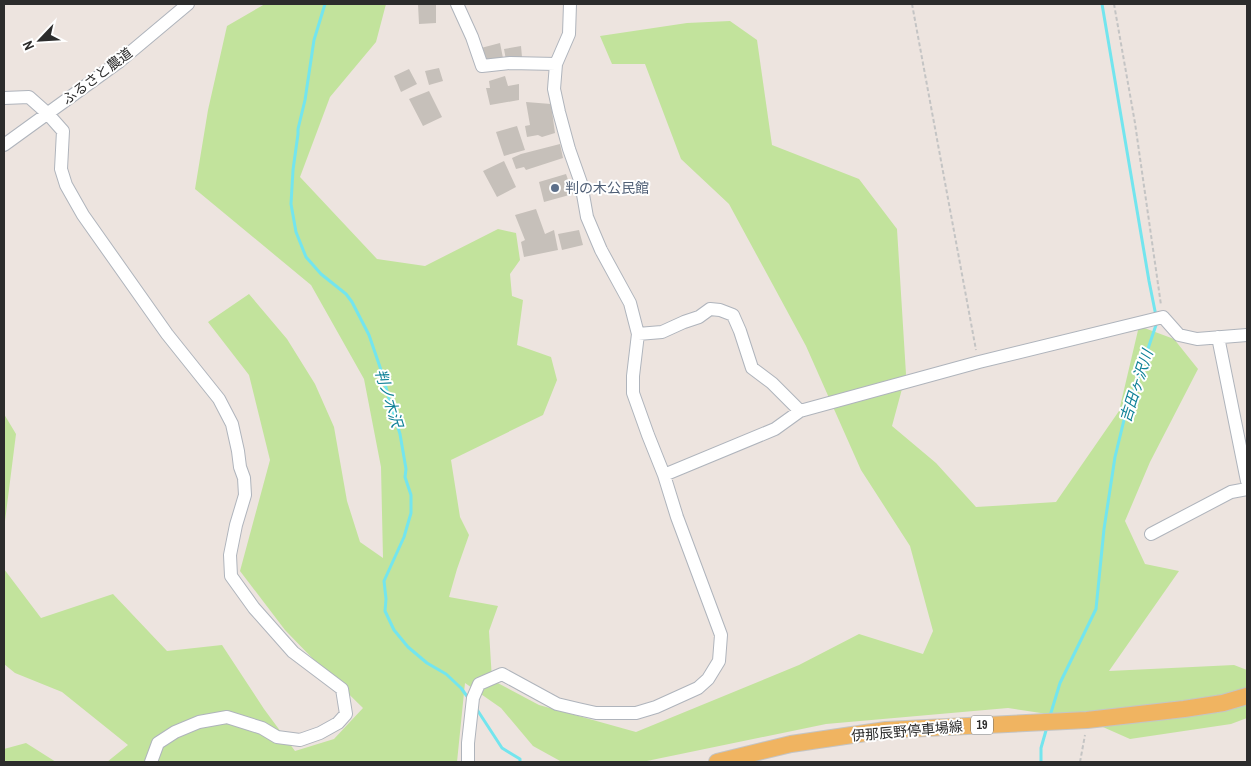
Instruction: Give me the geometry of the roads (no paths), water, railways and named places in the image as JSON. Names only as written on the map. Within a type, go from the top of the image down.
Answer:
[{"type":"main road","name":"伊那辰野停車場線","points":[[717,762],[791,744],[886,730],[1087,720],[1184,709],[1223,703],[1247,696]]},
{"type":"street","name":"ふるさと農道","points":[[4,145],[120,61],[188,4]]},
{"type":"street","points":[[457,4],[472,37],[482,66],[510,63],[556,64]]},
{"type":"street","points":[[468,762],[473,698],[479,684],[502,674],[557,704],[578,710],[636,713],[656,707],[698,688],[708,680],[719,661],[721,635],[633,393],[638,334],[630,303],[587,217],[581,183],[559,112],[554,89],[556,64],[569,34],[570,4]]},
{"type":"street","points":[[4,98],[29,97],[63,131],[61,169],[66,185],[83,216],[167,334],[219,399],[232,424],[240,468],[244,478],[245,495],[230,555],[232,576],[254,608],[293,652],[342,689],[344,697],[346,714],[338,723],[320,733],[300,740],[277,737],[262,728],[227,717],[199,722],[175,732],[158,744],[151,762]]},
{"type":"street","points":[[638,334],[662,332],[699,317],[710,309],[720,310],[733,315],[752,368],[800,411]]},
{"type":"street","points":[[664,476],[775,429],[800,411],[979,362],[1163,317],[1179,334],[1197,340],[1247,334]]},
{"type":"street","points":[[1218,338],[1247,481]]},
{"type":"street","points":[[1151,534],[1231,492],[1247,489]]},
{"type":"waterway","name":"判ノ木沢","points":[[325,4],[314,40],[305,100],[298,129],[291,204],[296,232],[306,257],[321,274],[346,294],[369,335],[400,434],[406,469],[405,477],[411,495],[411,513],[404,537],[384,581],[385,611],[394,630],[408,647],[427,663],[446,674],[461,688],[469,699]]},
{"type":"waterway","name":"吉田ヶ沢川","points":[[1102,4],[1156,316]]},
{"type":"waterway","name":"吉田ヶ沢川","points":[[1050,716],[1060,683],[1096,609],[1104,529],[1115,457],[1124,420],[1157,322]]},
{"type":"waterway","name":"判ノ木沢","points":[[476,708],[502,748],[520,759],[520,762]]},
{"type":"waterway","name":"吉田ヶ沢川","points":[[1041,762],[1041,748],[1047,727]]},
{"type":"place","name":"判の木公民館","points":[[555,188]]}]
